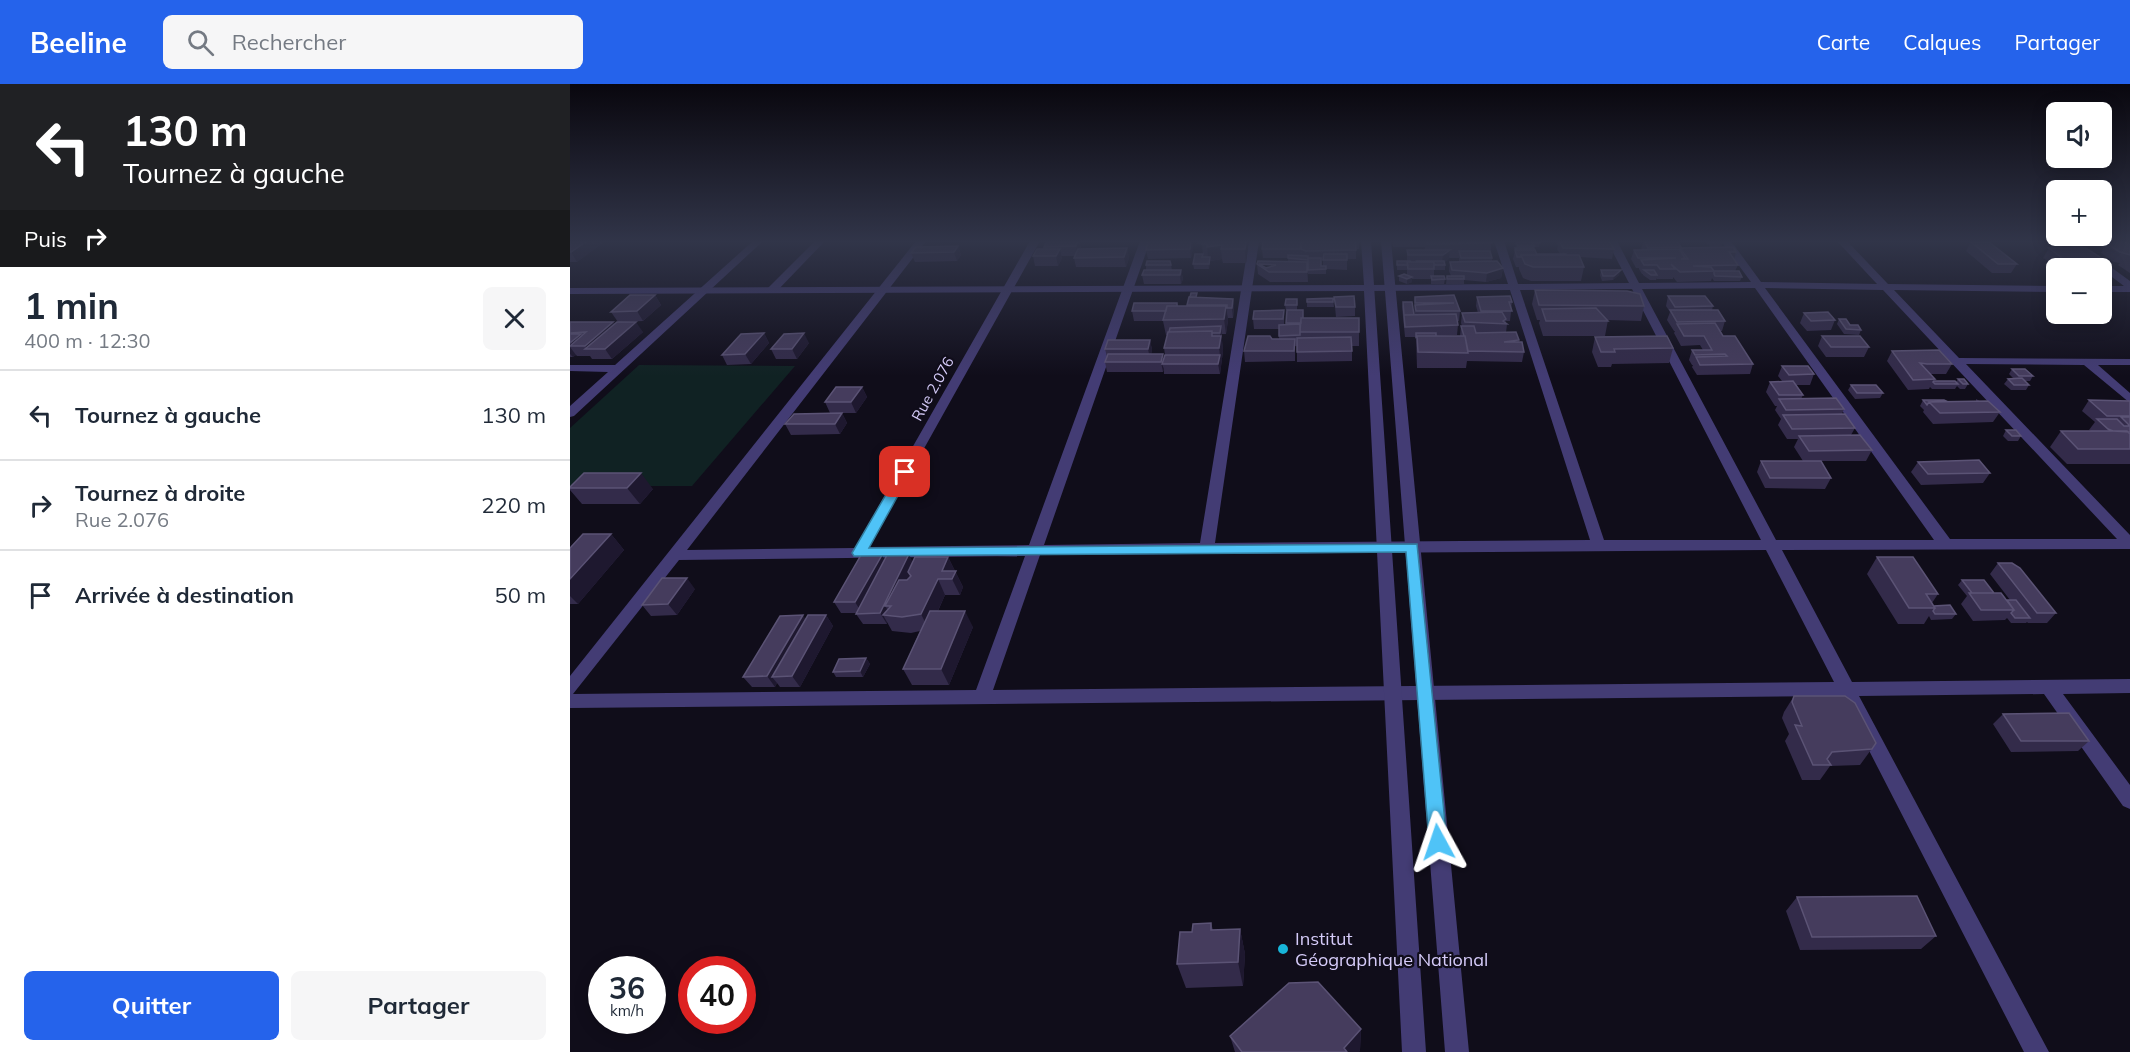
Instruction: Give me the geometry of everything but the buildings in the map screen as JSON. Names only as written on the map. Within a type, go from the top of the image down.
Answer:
[{"type":"street","points":[[570,413],[709,286]]},
{"type":"street","points":[[771,291],[776,286]]},
{"type":"street","points":[[570,688],[886,286]]},
{"type":"street","name":"Rue 2.076","points":[[859,553],[1010,286]]},
{"type":"street","points":[[570,291],[1564,286]]},
{"type":"street","points":[[1636,286],[2037,1052]]},
{"type":"street","points":[[1761,286],[1947,545]]},
{"type":"street","points":[[1797,286],[1887,289],[2046,289]]},
{"type":"street","points":[[1884,286],[2130,544]]},
{"type":"street","points":[[1514,287],[1599,546]]},
{"type":"street","points":[[2112,288],[2130,287]]},
{"type":"street","points":[[1368,288],[1414,1052]]},
{"type":"street","points":[[1390,288],[1456,1052]]},
{"type":"street","points":[[982,696],[1128,289]]},
{"type":"street","points":[[1207,548],[1248,289]]},
{"type":"street","points":[[1955,361],[2130,362]]},
{"type":"street","points":[[2088,363],[2130,399]]},
{"type":"street","points":[[570,368],[618,369]]},
{"type":"street","points":[[674,555],[1383,546],[2130,544]]},
{"type":"street","points":[[2048,686],[2130,800]]},
{"type":"street","points":[[570,701],[2130,686]]},
{"type":"shaded area","points":[[639,365],[795,366],[692,486],[570,486],[570,428]]},
{"type":"place","name":"Institut Géographique National","points":[[1283,949]]},
{"type":"route","points":[[905,472],[859,553],[1413,547],[1438,842]]}]
